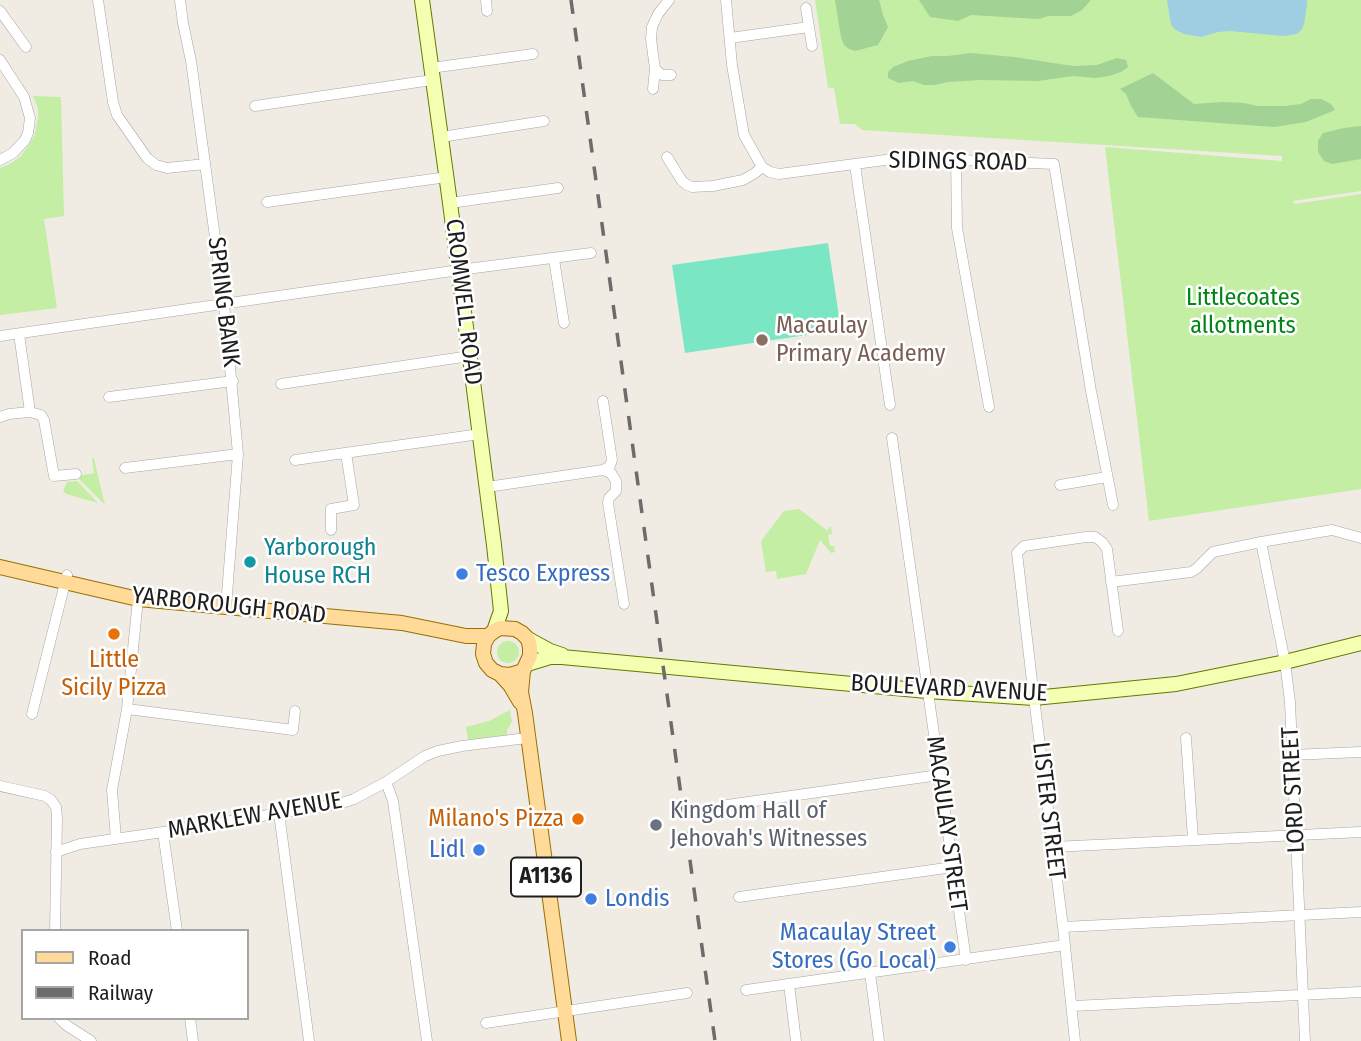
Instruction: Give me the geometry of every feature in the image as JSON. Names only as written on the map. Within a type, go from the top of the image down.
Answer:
[{"type":"main road","name":"YARBOROUGH ROAD","points":[[0,567],[66,579],[138,599],[402,623],[473,637],[491,634]]},
{"type":"main road","points":[[486,663],[484,644],[491,634],[500,628],[515,629],[527,639]]},
{"type":"main road","points":[[459,635],[474,647],[486,663]]},
{"type":"main road","name":"A1136","points":[[527,639],[530,656],[525,667],[521,692],[569,1041]]},
{"type":"main road","name":"A1136","points":[[486,663],[500,674],[518,698],[525,713]]},
{"type":"main road","points":[[500,674],[510,675],[525,667]]},
{"type":"street","points":[[98,0],[117,116],[147,158],[156,165],[167,168],[205,164]]},
{"type":"street","name":"SPRING BANK","points":[[180,0],[191,61],[233,381],[238,454],[226,607]]},
{"type":"street","name":"CROMWELL ROAD","points":[[422,0],[488,487],[500,604],[499,618],[491,634]]},
{"type":"street","points":[[653,89],[655,69],[652,27],[669,0]]},
{"type":"street","points":[[667,157],[682,181],[692,187],[743,180],[762,167],[748,144],[740,122],[726,0]]},
{"type":"street","points":[[806,8],[812,46]]},
{"type":"street","points":[[0,11],[26,47]]},
{"type":"street","points":[[730,38],[809,27]]},
{"type":"street","points":[[255,106],[533,54]]},
{"type":"street","points":[[0,60],[24,97],[30,118],[25,139],[13,153],[0,160]]},
{"type":"street","points":[[655,69],[662,75],[671,75]]},
{"type":"street","points":[[441,136],[544,121]]},
{"type":"street","name":"SIDINGS ROAD","points":[[762,167],[779,174],[914,158],[1054,164],[1113,505]]},
{"type":"street","points":[[956,159],[957,228],[989,407]]},
{"type":"street","points":[[855,165],[890,405]]},
{"type":"street","points":[[267,202],[447,177]]},
{"type":"street","points":[[450,203],[558,188]]},
{"type":"street","points":[[0,336],[592,253]]},
{"type":"street","points":[[554,259],[564,323]]},
{"type":"street","points":[[19,334],[30,412]]},
{"type":"street","points":[[281,384],[470,356]]},
{"type":"street","points":[[109,397],[233,381]]},
{"type":"street","points":[[488,487],[603,470],[610,466],[612,460],[603,401]]},
{"type":"street","points":[[4,415],[30,412],[41,415],[54,476],[76,474]]},
{"type":"street","points":[[295,460],[480,434]]},
{"type":"street","name":"MACAULAY STREET","points":[[892,438],[966,960]]},
{"type":"street","points":[[331,530],[331,509],[354,505],[346,453]]},
{"type":"street","points":[[125,468],[238,454]]},
{"type":"street","points":[[603,470],[611,473],[616,481],[615,491],[608,503],[624,604]]},
{"type":"street","points":[[1060,485],[1107,477]]},
{"type":"street","points":[[1111,582],[1191,572],[1213,552],[1261,542],[1332,530],[1361,538]]},
{"type":"street","name":"LISTER STREET","points":[[1076,1041],[1017,553],[1024,546],[1095,537],[1102,542],[1107,549],[1118,631]]},
{"type":"street","name":"LORD STREET","points":[[1261,542],[1290,702],[1305,1041]]},
{"type":"street","points":[[32,714],[66,579]]},
{"type":"street","points":[[116,839],[112,790],[127,709],[138,599]]},
{"type":"street","name":"CROMWELL ROAD","points":[[500,604],[515,629]]},
{"type":"street","name":"BOULEVARD AVENUE","points":[[527,639],[550,651],[574,658]]},
{"type":"street","name":"BOULEVARD AVENUE","points":[[525,667],[550,657],[574,658],[927,691],[1034,698],[1176,684],[1285,663],[1361,643]]},
{"type":"street","points":[[127,709],[293,730],[295,712]]},
{"type":"street","name":"MARKLEW AVENUE","points":[[55,852],[80,844],[342,803],[386,782],[425,756],[438,751],[527,738]]},
{"type":"street","points":[[1186,738],[1193,839]]},
{"type":"street","points":[[1291,755],[1361,752]]},
{"type":"street","points":[[727,805],[939,775]]},
{"type":"street","points":[[386,782],[393,801],[426,1041]]},
{"type":"street","points":[[0,786],[44,796],[51,800],[57,810],[55,929]]},
{"type":"street","points":[[279,813],[309,1041]]},
{"type":"street","points":[[163,832],[177,929]]},
{"type":"street","points":[[1053,847],[1361,832]]},
{"type":"street","points":[[739,897],[953,867]]},
{"type":"street","points":[[1063,927],[1361,912]]},
{"type":"street","points":[[746,990],[1065,945]]},
{"type":"street","points":[[870,973],[880,1041]]},
{"type":"street","points":[[789,984],[796,1041]]},
{"type":"street","points":[[1073,1006],[1361,992]]},
{"type":"street","points":[[486,1023],[687,993]]},
{"type":"street","points":[[61,1020],[91,1041]]},
{"type":"street","points":[[190,1020],[193,1041]]},
{"type":"green space","name":"Littlecoates allotments","points":[[815,0],[1361,0],[1361,191],[1293,201],[1294,204],[1361,194],[1361,489],[1149,521],[1105,147],[1282,161],[1282,156],[862,130],[855,124],[840,124],[834,88],[828,88]]},
{"type":"green space","points":[[835,0],[879,0],[888,27],[878,45],[855,51],[844,45]]},
{"type":"green space","points":[[919,0],[1091,0],[1082,10],[1071,16],[1048,16],[1039,19],[971,15],[958,21],[930,17]]},
{"type":"green space","points":[[970,53],[1073,66],[1097,65],[1117,58],[1126,60],[1128,67],[1109,76],[1073,76],[1038,81],[980,80],[924,85],[913,81],[899,83],[888,78],[888,72],[893,67],[908,61]]},
{"type":"green space","points":[[1153,73],[1194,104],[1223,102],[1285,106],[1321,99],[1331,104],[1335,110],[1306,122],[1274,127],[1138,117],[1126,94],[1120,89]]},
{"type":"green space","points":[[33,96],[61,97],[64,216],[44,219],[57,308],[0,315],[0,168],[21,156],[34,137],[38,109]]},
{"type":"green space","points":[[1361,126],[1361,159],[1332,164],[1324,161],[1318,152],[1318,141],[1323,133]]},
{"type":"green space","points":[[828,243],[841,330],[685,353],[672,265]]},
{"type":"green space","points":[[94,458],[105,505],[78,476],[94,473]]},
{"type":"green space","points":[[77,481],[98,503],[63,491],[67,482]]},
{"type":"green space","points":[[799,509],[828,531],[831,527],[832,534],[828,535],[830,546],[834,546],[835,552],[831,553],[820,540],[806,574],[777,579],[776,571],[766,572],[761,541],[784,511]]},
{"type":"green space","points":[[508,641],[516,644],[519,652],[516,660],[508,663],[500,660],[497,652],[500,644]]},
{"type":"green space","points":[[510,710],[512,722],[507,735],[468,740],[466,727],[489,721]]},
{"type":"water","points":[[1167,0],[1307,0],[1307,5],[1304,24],[1297,34],[1284,36],[1230,31],[1201,37],[1174,29]]},
{"type":"railway","points":[[571,0],[715,1041]]},
{"type":"place","name":"Macaulay Primary Academy","points":[[762,340]]},
{"type":"place","name":"Yarborough House RCH","points":[[250,562]]},
{"type":"place","name":"Tesco Express","points":[[462,574]]},
{"type":"place","name":"Little Sicily Pizza","points":[[114,634]]},
{"type":"place","name":"Milano's Pizza","points":[[578,819]]},
{"type":"place","name":"Kingdom Hall of Jehovah's Witnesses","points":[[656,825]]},
{"type":"place","name":"Lidl","points":[[479,850]]},
{"type":"place","name":"Londis","points":[[591,899]]},
{"type":"place","name":"Macaulay Street Stores (Go Local)","points":[[950,947]]}]
